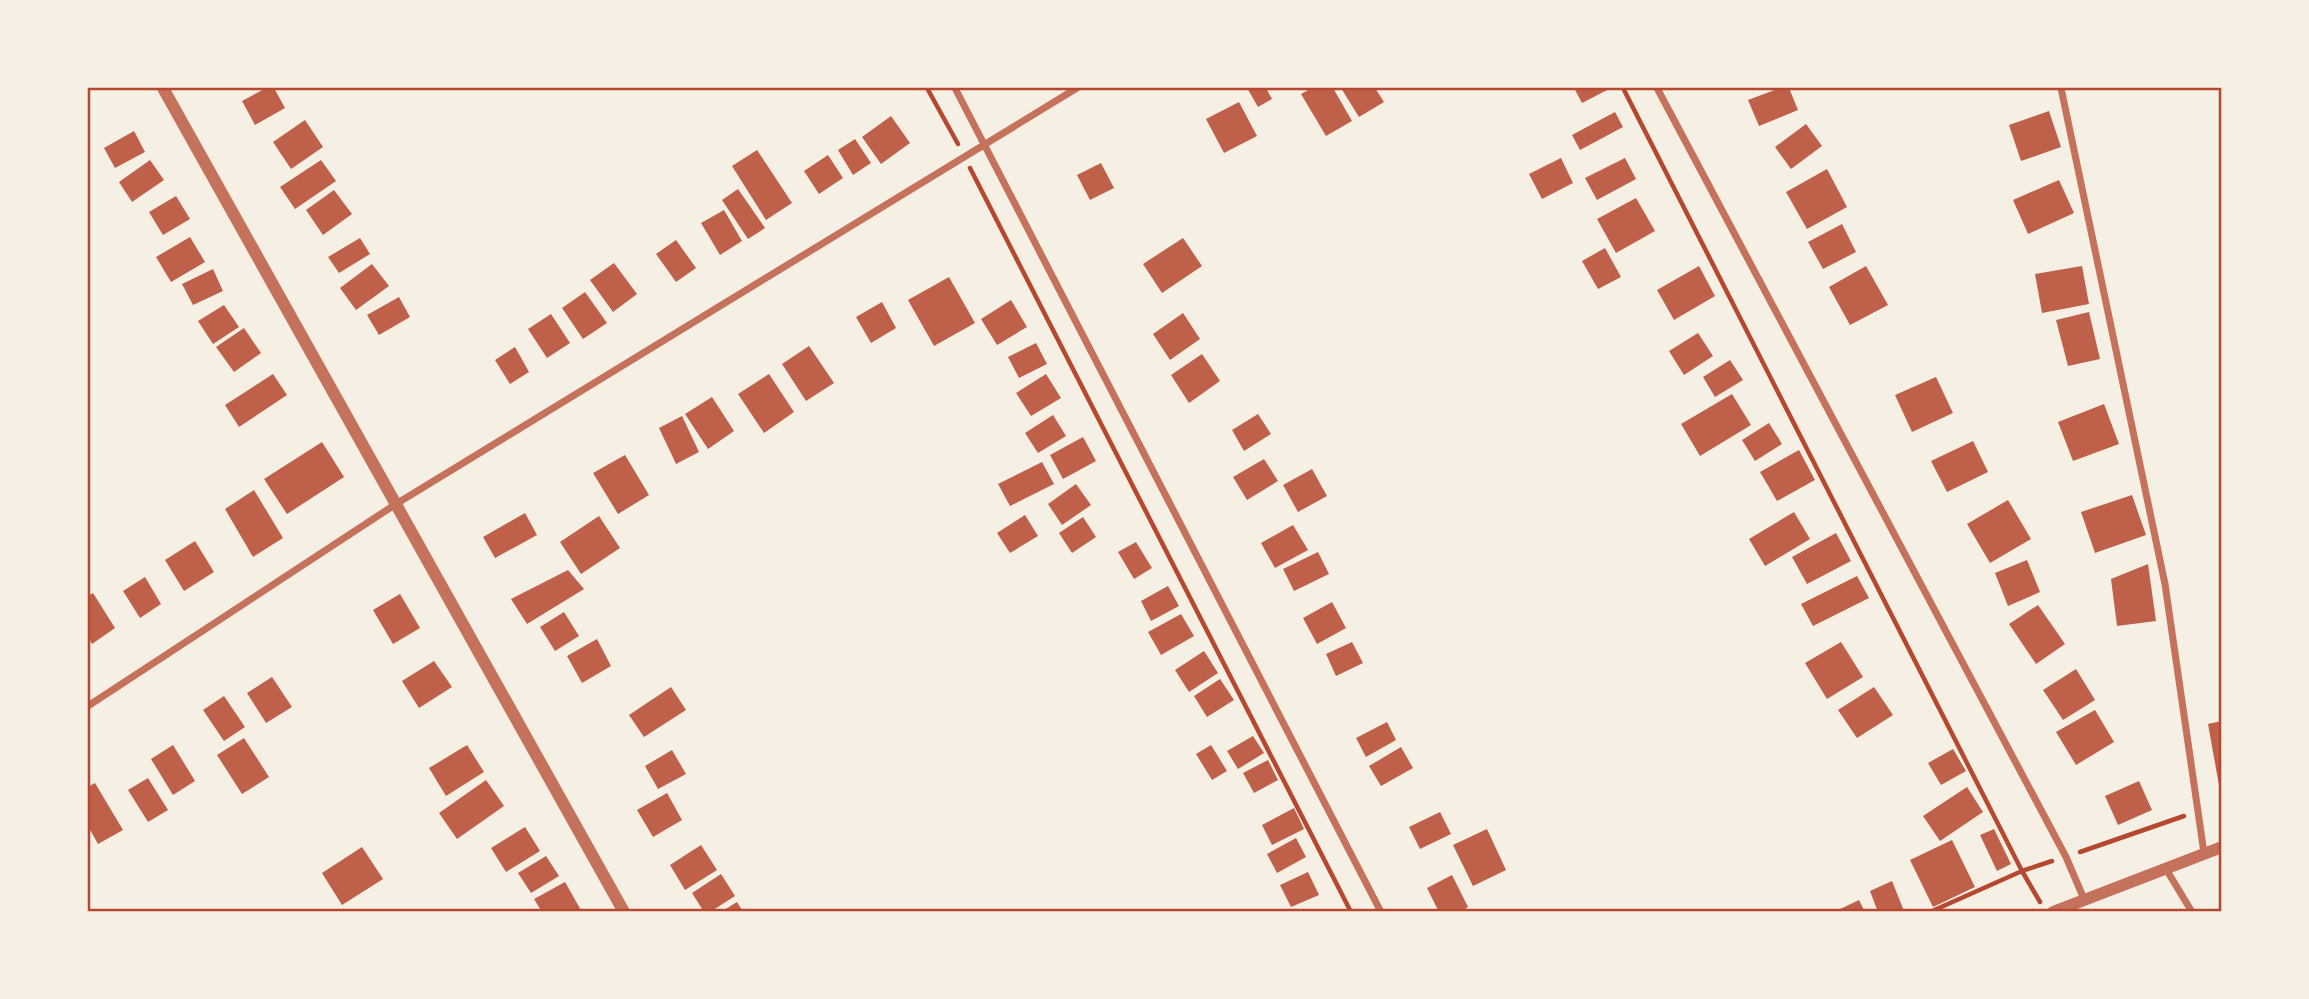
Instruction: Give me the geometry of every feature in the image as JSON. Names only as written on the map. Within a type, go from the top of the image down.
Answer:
[{"type":"street","points":[[163,88],[624,912]]},
{"type":"street","points":[[955,88],[1381,912]]},
{"type":"street","points":[[88,706],[396,504],[1077,88]]},
{"type":"street","points":[[1657,88],[2066,857],[2084,899]]},
{"type":"street","points":[[2061,88],[2165,584],[2204,853]]},
{"type":"street","points":[[2053,912],[2221,847]]},
{"type":"street","points":[[2165,868],[2192,912]]},
{"type":"path","points":[[927,88],[965,157],[1351,912]]},
{"type":"path","points":[[1623,88],[2015,858],[2046,912]]},
{"type":"building","points":[[266,88],[274,88],[285,108],[255,125],[242,101]]},
{"type":"building","points":[[1247,88],[1266,88],[1272,99],[1258,107]]},
{"type":"building","points":[[1312,88],[1333,88],[1352,121],[1326,136],[1301,94]]},
{"type":"building","points":[[1341,88],[1375,88],[1384,102],[1359,117]]},
{"type":"building","points":[[1574,88],[1611,88],[1582,103]]},
{"type":"building","points":[[1780,88],[1789,88],[1798,110],[1759,126],[1748,100]]},
{"type":"building","points":[[1239,102],[1257,136],[1224,153],[1206,119]]},
{"type":"building","points":[[2049,111],[2061,147],[2021,161],[2009,125]]},
{"type":"building","points":[[1615,112],[1623,127],[1580,150],[1572,135]]},
{"type":"building","points":[[891,116],[910,143],[881,164],[862,137]]},
{"type":"building","points":[[305,120],[323,147],[291,169],[273,142]]},
{"type":"building","points":[[1806,124],[1822,146],[1791,169],[1775,147]]},
{"type":"building","points":[[134,131],[145,152],[115,168],[104,148]]},
{"type":"building","points":[[855,139],[871,163],[853,175],[838,150]]},
{"type":"building","points":[[757,150],[792,203],[766,220],[732,166]]},
{"type":"building","points":[[828,155],[843,178],[819,194],[804,171]]},
{"type":"building","points":[[1561,158],[1573,183],[1542,199],[1529,174]]},
{"type":"building","points":[[1625,158],[1636,179],[1597,200],[1585,178]]},
{"type":"building","points":[[150,160],[164,180],[132,202],[119,182]]},
{"type":"building","points":[[321,160],[336,181],[295,209],[280,187]]},
{"type":"building","points":[[1101,163],[1114,188],[1090,200],[1077,175]]},
{"type":"building","points":[[1827,169],[1847,207],[1807,229],[1786,192]]},
{"type":"building","points":[[2059,180],[2074,213],[2028,234],[2013,200]]},
{"type":"building","points":[[738,189],[765,228],[748,239],[722,200]]},
{"type":"building","points":[[334,190],[352,214],[323,235],[306,210]]},
{"type":"building","points":[[176,196],[190,219],[163,235],[149,212]]},
{"type":"building","points":[[1636,198],[1655,231],[1616,253],[1597,219]]},
{"type":"building","points":[[724,210],[742,241],[720,255],[701,223]]},
{"type":"building","points":[[1842,224],[1856,252],[1823,269],[1808,242]]},
{"type":"building","points":[[190,237],[205,262],[171,282],[156,257]]},
{"type":"building","points":[[360,238],[370,254],[339,273],[328,257]]},
{"type":"building","points":[[1183,238],[1202,266],[1162,293],[1143,264]]},
{"type":"building","points":[[676,240],[696,268],[676,282],[656,254]]},
{"type":"building","points":[[1605,248],[1621,277],[1598,289],[1582,261]]},
{"type":"building","points":[[614,263],[637,294],[613,312],[590,280]]},
{"type":"building","points":[[372,264],[389,286],[356,310],[340,288]]},
{"type":"building","points":[[1699,266],[1715,296],[1674,320],[1657,290]]},
{"type":"building","points":[[1866,266],[1888,305],[1850,325],[1829,287]]},
{"type":"building","points":[[2082,266],[2089,304],[2042,313],[2035,274]]},
{"type":"building","points":[[213,269],[223,291],[193,305],[182,284]]},
{"type":"building","points":[[949,277],[975,323],[934,346],[908,300]]},
{"type":"building","points":[[585,292],[607,323],[583,339],[562,308]]},
{"type":"building","points":[[399,297],[410,317],[379,335],[367,315]]},
{"type":"building","points":[[1011,300],[1027,327],[997,345],[981,319]]},
{"type":"building","points":[[882,302],[896,328],[871,343],[856,317]]},
{"type":"building","points":[[224,305],[239,327],[213,344],[198,321]]},
{"type":"building","points":[[2089,312],[2100,359],[2068,366],[2056,320]]},
{"type":"building","points":[[1183,313],[1200,339],[1170,360],[1153,334]]},
{"type":"building","points":[[551,314],[570,343],[547,358],[528,329]]},
{"type":"building","points":[[244,328],[261,353],[234,372],[216,347]]},
{"type":"building","points":[[1698,333],[1713,356],[1684,375],[1669,351]]},
{"type":"building","points":[[1036,343],[1047,364],[1019,378],[1008,357]]},
{"type":"building","points":[[809,346],[834,383],[806,401],[782,364]]},
{"type":"building","points":[[515,347],[529,372],[510,384],[495,360]]},
{"type":"building","points":[[1202,354],[1220,381],[1189,403],[1171,375]]},
{"type":"building","points":[[1730,360],[1743,380],[1715,397],[1703,377]]},
{"type":"building","points":[[273,374],[287,395],[239,427],[225,405]]},
{"type":"building","points":[[769,374],[794,412],[764,433],[738,394]]},
{"type":"building","points":[[1046,374],[1061,398],[1031,416],[1016,393]]},
{"type":"building","points":[[1936,377],[1953,413],[1912,432],[1895,395]]},
{"type":"building","points":[[1732,394],[1751,425],[1700,456],[1681,424]]},
{"type":"building","points":[[712,397],[734,431],[708,449],[685,414]]},
{"type":"building","points":[[2104,404],[2119,444],[2073,461],[2058,422]]},
{"type":"building","points":[[1258,414],[1271,434],[1244,451],[1232,430]]},
{"type":"building","points":[[1053,415],[1066,436],[1038,453],[1025,433]]},
{"type":"building","points":[[682,416],[699,452],[676,464],[659,428]]},
{"type":"building","points":[[1769,423],[1782,444],[1755,461],[1742,440]]},
{"type":"building","points":[[1083,437],[1096,461],[1063,479],[1050,455]]},
{"type":"building","points":[[1973,441],[1988,472],[1947,492],[1931,461]]},
{"type":"building","points":[[322,442],[344,477],[287,514],[264,479]]},
{"type":"building","points":[[1799,450],[1815,480],[1777,501],[1760,472]]},
{"type":"building","points":[[625,455],[649,495],[618,514],[593,473]]},
{"type":"building","points":[[1264,459],[1278,481],[1247,500],[1233,477]]},
{"type":"building","points":[[1042,462],[1054,484],[1010,506],[998,484]]},
{"type":"building","points":[[1312,469],[1327,496],[1298,512],[1283,485]]},
{"type":"building","points":[[1076,484],[1091,505],[1062,525],[1048,504]]},
{"type":"building","points":[[254,490],[283,538],[253,557],[225,509]]},
{"type":"building","points":[[2132,495],[2146,535],[2095,553],[2081,512]]},
{"type":"building","points":[[2008,500],[2031,539],[1990,563],[1967,524]]},
{"type":"building","points":[[1794,512],[1810,539],[1765,566],[1749,539]]},
{"type":"building","points":[[525,513],[537,535],[495,558],[483,537]]},
{"type":"building","points":[[1025,515],[1038,536],[1010,553],[997,533]]},
{"type":"building","points":[[599,516],[620,548],[581,574],[560,542]]},
{"type":"building","points":[[1083,517],[1096,537],[1072,553],[1059,533]]},
{"type":"building","points":[[1293,525],[1308,550],[1275,568],[1261,543]]},
{"type":"building","points":[[1836,533],[1851,561],[1807,584],[1792,557]]},
{"type":"building","points":[[195,541],[214,572],[184,591],[165,560]]},
{"type":"building","points":[[1136,542],[1152,568],[1134,579],[1118,552]]},
{"type":"building","points":[[1318,552],[1329,574],[1294,591],[1283,569]]},
{"type":"building","points":[[2027,560],[2040,592],[2008,606],[1995,573]]},
{"type":"building","points":[[2148,564],[2156,621],[2117,626],[2111,579]]},
{"type":"building","points":[[568,570],[584,589],[527,624],[511,599]]},
{"type":"building","points":[[1857,576],[1869,598],[1813,626],[1801,604]]},
{"type":"building","points":[[145,577],[161,604],[140,618],[123,591]]},
{"type":"building","points":[[1168,586],[1179,606],[1151,621],[1141,601]]},
{"type":"building","points":[[93,593],[115,628],[92,644],[88,637],[88,596]]},
{"type":"building","points":[[400,594],[420,628],[393,644],[373,610]]},
{"type":"building","points":[[1332,602],[1346,628],[1317,644],[1303,618]]},
{"type":"building","points":[[2038,605],[2065,644],[2036,664],[2009,624]]},
{"type":"building","points":[[564,612],[579,636],[555,651],[540,627]]},
{"type":"building","points":[[1181,614],[1194,636],[1161,655],[1148,632]]},
{"type":"building","points":[[597,639],[611,666],[582,683],[567,656]]},
{"type":"building","points":[[1352,642],[1363,663],[1336,676],[1326,654]]},
{"type":"building","points":[[1841,642],[1863,677],[1827,699],[1805,663]]},
{"type":"building","points":[[1204,651],[1218,673],[1189,692],[1175,670]]},
{"type":"building","points":[[434,661],[452,687],[419,708],[402,681]]},
{"type":"building","points":[[2076,669],[2095,700],[2063,720],[2043,690]]},
{"type":"building","points":[[272,677],[292,707],[266,723],[247,693]]},
{"type":"building","points":[[1220,679],[1234,700],[1207,717],[1194,696]]},
{"type":"building","points":[[671,687],[686,710],[644,737],[629,715]]},
{"type":"building","points":[[1874,687],[1893,715],[1857,738],[1838,710]]},
{"type":"building","points":[[224,696],[245,727],[224,741],[203,710]]},
{"type":"building","points":[[2095,710],[2114,742],[2076,765],[2056,732]]},
{"type":"building","points":[[2222,721],[2222,791],[2220,791],[2208,724]]},
{"type":"building","points":[[1387,722],[1396,740],[1366,757],[1356,738]]},
{"type":"building","points":[[1253,736],[1264,753],[1238,769],[1227,751]]},
{"type":"building","points":[[244,738],[269,777],[242,794],[217,755]]},
{"type":"building","points":[[173,745],[195,781],[173,795],[151,759]]},
{"type":"building","points":[[467,745],[484,772],[446,796],[429,768]]},
{"type":"building","points":[[1211,745],[1227,771],[1212,780],[1196,754]]},
{"type":"building","points":[[1401,747],[1413,768],[1381,786],[1369,766]]},
{"type":"building","points":[[1953,749],[1966,771],[1941,785],[1928,763]]},
{"type":"building","points":[[672,750],[686,774],[658,789],[645,766]]},
{"type":"building","points":[[1268,760],[1278,780],[1254,793],[1243,773]]},
{"type":"building","points":[[148,778],[168,810],[148,822],[128,790]]},
{"type":"building","points":[[486,780],[504,806],[457,839],[439,813]]},
{"type":"building","points":[[2139,781],[2152,810],[2118,825],[2105,796]]},
{"type":"building","points":[[95,783],[123,830],[98,844],[88,826],[88,787]]},
{"type":"building","points":[[1967,787],[1983,812],[1940,841],[1923,816]]},
{"type":"building","points":[[667,793],[682,820],[653,837],[637,810]]},
{"type":"building","points":[[1294,808],[1304,829],[1272,845],[1262,825]]},
{"type":"building","points":[[1440,812],[1451,834],[1420,849],[1409,827]]},
{"type":"building","points":[[525,827],[540,851],[506,872],[491,848]]},
{"type":"building","points":[[1487,829],[1506,870],[1473,886],[1453,845]]},
{"type":"building","points":[[1994,829],[2011,864],[1997,871],[1980,835]]},
{"type":"building","points":[[1296,838],[1306,857],[1277,873],[1267,854]]},
{"type":"building","points":[[1952,840],[1975,887],[1933,907],[1910,860]]},
{"type":"building","points":[[701,845],[717,870],[685,890],[670,865]]},
{"type":"building","points":[[362,847],[383,879],[342,905],[322,873]]},
{"type":"building","points":[[546,856],[559,876],[531,893],[518,873]]},
{"type":"building","points":[[1308,872],[1319,895],[1291,907],[1280,885]]},
{"type":"building","points":[[721,874],[735,896],[710,912],[704,912],[692,893]]},
{"type":"building","points":[[1452,875],[1468,907],[1460,912],[1439,912],[1427,888]]},
{"type":"building","points":[[1892,881],[1904,911],[1878,912],[1870,891]]},
{"type":"building","points":[[565,882],[582,912],[542,912],[534,899]]},
{"type":"building","points":[[1859,900],[1865,912],[1834,912]]},
{"type":"building","points":[[737,902],[743,912],[721,912]]}]
